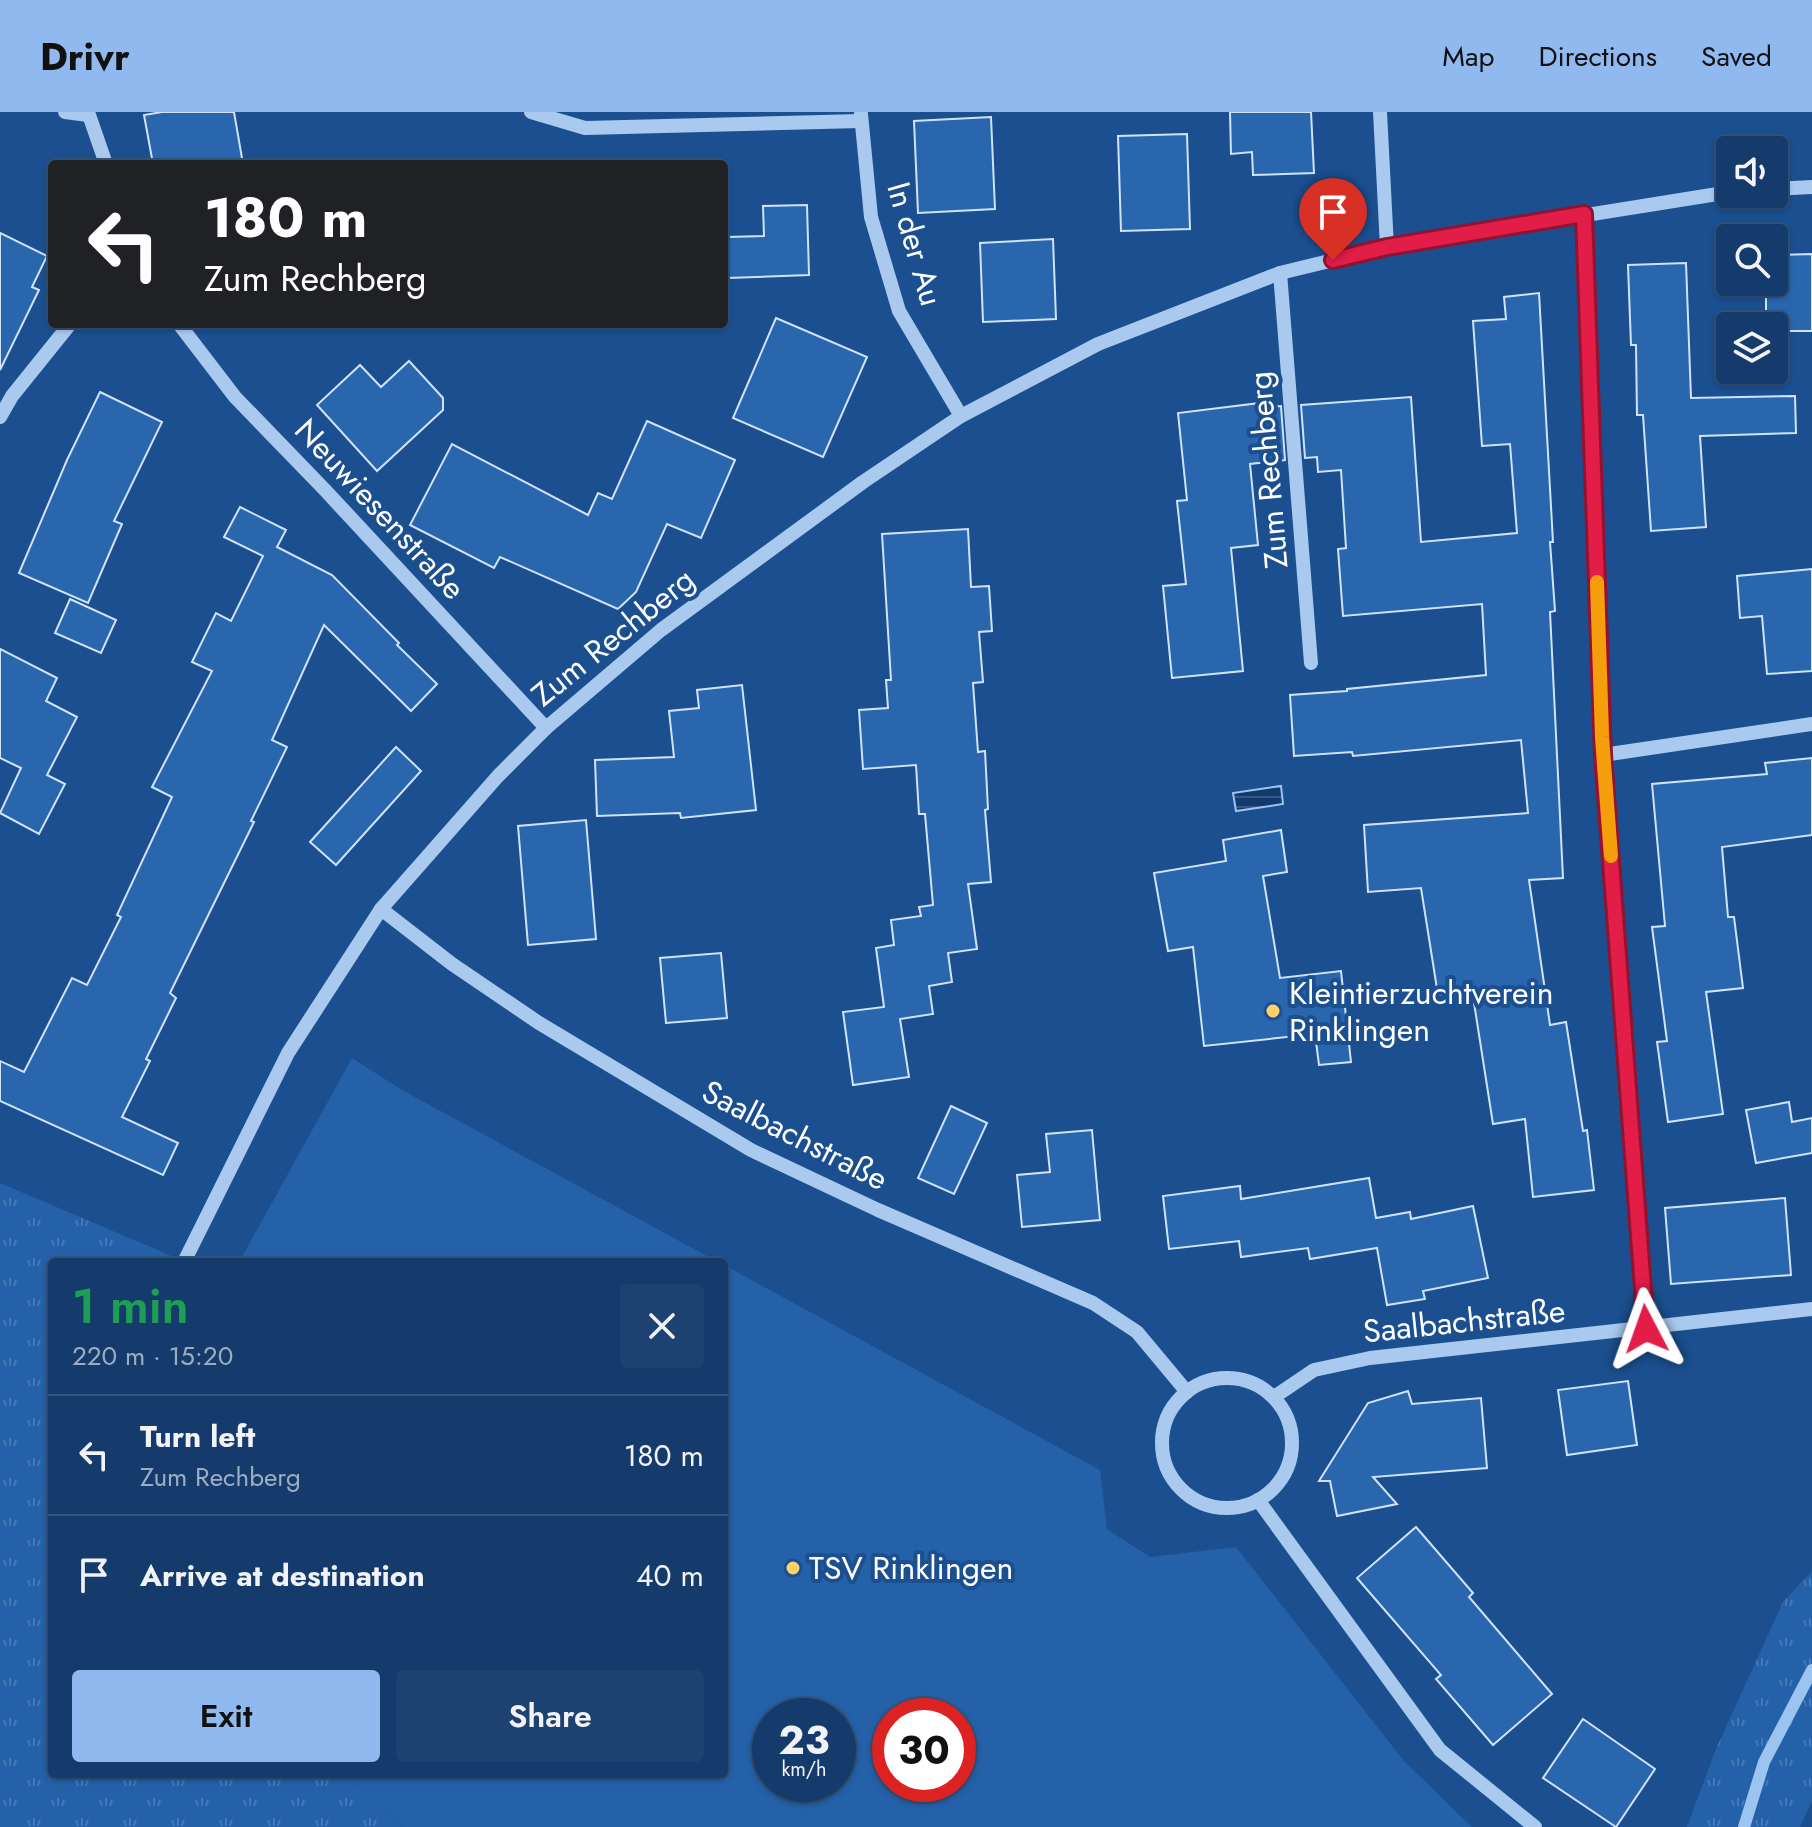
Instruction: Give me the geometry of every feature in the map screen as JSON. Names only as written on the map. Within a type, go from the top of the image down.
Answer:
[{"type":"street","points":[[65,112],[88,114],[105,160]]},
{"type":"street","name":"In der Au","points":[[531,112],[585,128],[861,117],[871,217],[899,311],[961,416]]},
{"type":"street","points":[[1380,112],[1387,247]]},
{"type":"street","points":[[1788,188],[1812,187]]},
{"type":"street","name":"Zum Rechberg","points":[[186,1258],[288,1053],[381,909],[498,776],[546,728],[661,630],[863,482],[961,416],[1098,344],[1280,273],[1387,247],[1716,194]]},
{"type":"street","points":[[1584,214],[1603,755],[1646,1329]]},
{"type":"street","name":"Zum Rechberg","points":[[1280,273],[1311,663]]},
{"type":"street","points":[[0,417],[12,396],[67,328]]},
{"type":"street","name":"Neuwiesenstraße","points":[[182,328],[235,397],[546,728]]},
{"type":"street","points":[[1603,755],[1812,724]]},
{"type":"street","name":"Saalbachstraße","points":[[381,909],[452,964],[539,1023],[751,1150],[878,1210],[1093,1303],[1137,1332],[1187,1392]]},
{"type":"street","name":"Saalbachstraße","points":[[1274,1397],[1314,1370],[1370,1358],[1812,1309]]},
{"type":"street","points":[[1231,1378],[1259,1385],[1274,1397],[1286,1413],[1292,1432],[1286,1472],[1274,1488],[1258,1500],[1239,1507],[1219,1507],[1200,1502],[1183,1491],[1171,1475],[1164,1458],[1166,1422],[1174,1405],[1203,1382],[1231,1378]]},
{"type":"street","points":[[1258,1500],[1440,1750],[1535,1827]]},
{"type":"green space","points":[[352,1058],[402,1090],[711,1258],[241,1258]]},
{"type":"green space","points":[[0,1183],[174,1257],[48,1258],[48,1778],[346,1778],[403,1827],[0,1827]]},
{"type":"green space","points":[[728,1267],[1100,1470],[1107,1529],[1150,1557],[1236,1547],[1404,1761],[1472,1827],[403,1827],[346,1778],[728,1778]]},
{"type":"green space","points":[[1812,1571],[1812,1801],[1800,1827],[1687,1827],[1716,1749],[1783,1602]]},
{"type":"shaded area","points":[[1281,786],[1283,804],[1236,811],[1233,793]]},
{"type":"building","points":[[234,112],[242,160],[152,160],[144,115]]},
{"type":"building","points":[[1230,112],[1311,112],[1314,173],[1253,175],[1252,152],[1231,154]]},
{"type":"building","points":[[991,117],[995,209],[918,213],[914,121]]},
{"type":"building","points":[[1187,134],[1190,229],[1121,231],[1118,136]]},
{"type":"building","points":[[807,205],[809,275],[728,278],[728,237],[764,236],[763,206]]},
{"type":"building","points":[[0,233],[47,256],[32,287],[39,290],[0,370]]},
{"type":"building","points":[[1053,239],[1056,319],[983,322],[980,243]]},
{"type":"building","points":[[1812,254],[1812,331],[1788,331],[1788,312],[1766,312],[1766,296],[1788,296],[1788,255]]},
{"type":"building","points":[[1686,263],[1691,398],[1795,396],[1796,433],[1700,436],[1706,527],[1651,531],[1643,415],[1637,415],[1636,345],[1631,345],[1628,265]]},
{"type":"building","points":[[1539,293],[1553,542],[1550,542],[1555,611],[1550,612],[1563,878],[1529,880],[1550,1025],[1566,1022],[1583,1131],[1587,1130],[1594,1190],[1533,1197],[1525,1119],[1493,1124],[1472,990],[1438,995],[1421,888],[1368,892],[1364,825],[1528,813],[1521,740],[1353,756],[1352,752],[1294,756],[1290,695],[1486,675],[1482,604],[1343,616],[1338,549],[1346,548],[1341,470],[1318,472],[1317,457],[1305,458],[1301,405],[1411,397],[1421,542],[1517,533],[1510,444],[1482,446],[1473,321],[1506,319],[1504,297]]},
{"type":"building","points":[[776,318],[867,357],[823,457],[733,418]]},
{"type":"building","points":[[409,361],[443,398],[443,410],[377,471],[317,405],[360,365],[381,387]]},
{"type":"building","points":[[100,392],[162,422],[114,521],[122,524],[88,603],[19,573]]},
{"type":"building","points":[[1260,403],[1260,408],[1281,406],[1285,460],[1250,464],[1258,545],[1231,548],[1243,671],[1172,678],[1163,586],[1186,584],[1177,501],[1187,500],[1178,413]]},
{"type":"building","points":[[647,421],[735,460],[701,538],[667,524],[636,592],[618,609],[500,557],[494,568],[410,525],[452,444],[588,515],[598,493],[612,499]]},
{"type":"building","points":[[240,507],[286,530],[277,547],[332,575],[437,684],[411,711],[324,625],[272,740],[287,747],[251,821],[254,822],[170,993],[176,998],[122,1117],[178,1143],[163,1175],[0,1101],[0,1061],[24,1072],[72,978],[87,985],[121,917],[117,915],[172,797],[152,787],[212,671],[192,662],[216,613],[231,621],[263,556],[224,537]]},
{"type":"building","points":[[968,529],[971,587],[989,586],[992,631],[979,632],[983,682],[973,683],[978,752],[985,751],[988,809],[985,810],[991,882],[968,884],[977,949],[948,953],[952,982],[929,986],[933,1014],[900,1019],[909,1077],[853,1085],[843,1012],[884,1007],[876,948],[894,945],[891,920],[921,916],[919,907],[933,905],[925,814],[919,814],[916,765],[863,769],[859,710],[888,708],[886,680],[891,680],[882,534]]},
{"type":"building","points":[[1812,569],[1812,671],[1767,674],[1762,616],[1740,618],[1737,576]]},
{"type":"building","points":[[70,599],[116,620],[101,653],[55,633]]},
{"type":"building","points":[[0,649],[57,678],[46,701],[77,717],[47,775],[65,784],[39,834],[0,813],[21,768],[0,758]]},
{"type":"building","points":[[742,685],[756,810],[681,818],[680,813],[597,816],[595,760],[674,757],[669,711],[699,708],[697,690]]},
{"type":"building","points":[[396,747],[421,771],[336,865],[310,842]]},
{"type":"building","points":[[1812,758],[1812,835],[1722,847],[1728,917],[1734,917],[1743,988],[1706,992],[1723,1114],[1668,1122],[1657,1042],[1667,1041],[1652,927],[1665,926],[1652,784],[1767,774],[1765,763]]},
{"type":"building","points":[[586,820],[596,939],[528,945],[518,826]]},
{"type":"building","points":[[1281,830],[1287,872],[1263,876],[1280,978],[1341,971],[1351,1062],[1319,1065],[1315,1034],[1204,1046],[1193,947],[1168,951],[1154,873],[1226,861],[1223,840]]},
{"type":"building","points":[[721,953],[727,1018],[666,1023],[660,958]]},
{"type":"building","points":[[1789,1102],[1792,1122],[1812,1118],[1812,1153],[1756,1163],[1746,1110]]},
{"type":"building","points":[[951,1106],[987,1123],[954,1194],[918,1178]]},
{"type":"building","points":[[1092,1130],[1100,1220],[1022,1227],[1017,1175],[1050,1172],[1046,1134]]},
{"type":"building","points":[[1369,1178],[1376,1218],[1410,1212],[1411,1219],[1473,1206],[1488,1278],[1423,1291],[1425,1299],[1387,1305],[1377,1248],[1310,1259],[1308,1248],[1241,1257],[1239,1241],[1169,1249],[1163,1196],[1240,1186],[1241,1199]]},
{"type":"building","points":[[1785,1198],[1791,1275],[1671,1284],[1665,1208]]},
{"type":"building","points":[[1628,1381],[1637,1445],[1567,1455],[1558,1390]]},
{"type":"building","points":[[1408,1391],[1412,1404],[1481,1398],[1487,1468],[1373,1477],[1397,1504],[1337,1516],[1330,1481],[1319,1481],[1368,1403]]},
{"type":"building","points":[[1416,1527],[1473,1593],[1469,1597],[1552,1694],[1493,1745],[1436,1679],[1441,1675],[1357,1578]]},
{"type":"building","points":[[1583,1719],[1655,1769],[1616,1827],[1543,1778]]},
{"type":"waterway","points":[[1744,1827],[1764,1762],[1812,1670]]},
{"type":"slow traffic","points":[[1597,582],[1602,737],[1611,856]]},
{"type":"place","name":"Kleintierzuchtverein Rinklingen","points":[[1273,1011]]},
{"type":"place","name":"TSV Rinklingen","points":[[793,1568]]},
{"type":"route","points":[[1333,260],[1387,247],[1584,214],[1603,755],[1646,1329]]}]
